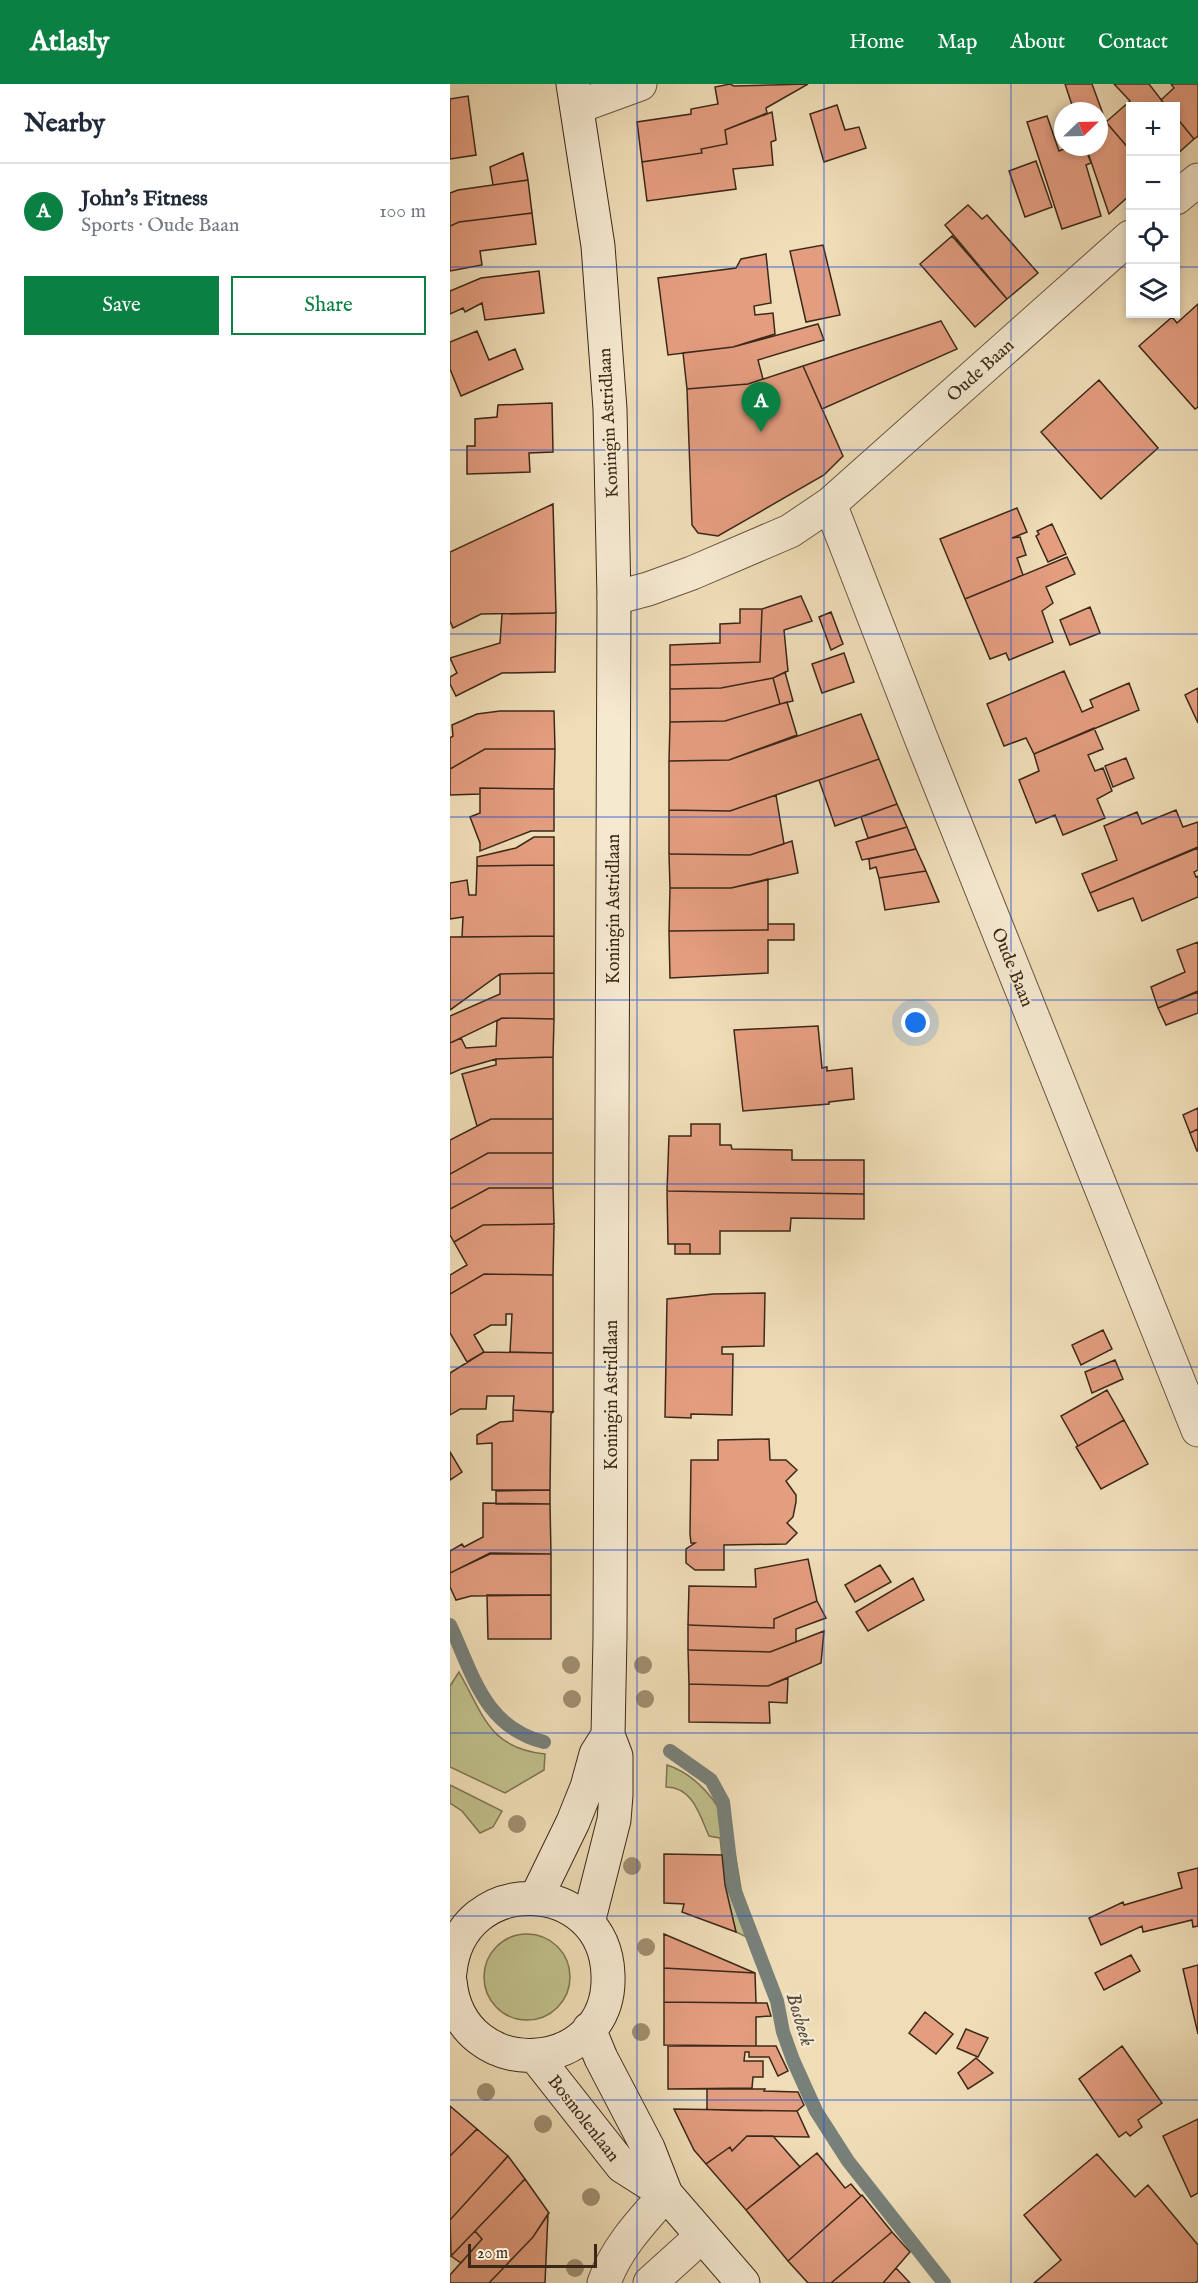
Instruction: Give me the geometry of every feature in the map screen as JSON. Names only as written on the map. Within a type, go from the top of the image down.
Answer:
[{"type":"main road","points":[[575,96],[640,84]]},
{"type":"main road","name":"Koningin Astridlaan","points":[[575,96],[598,246],[610,409],[614,598],[608,1735],[616,1755],[614,1820],[588,1923]]},
{"type":"main road","points":[[1180,195],[1198,180]]},
{"type":"main road","name":"Oude Baan","points":[[614,598],[648,589],[692,573],[790,531],[831,504],[1126,241]]},
{"type":"main road","name":"Oude Baan","points":[[831,504],[925,749],[1198,1430]]},
{"type":"main road","name":"Koningin Astridlaan","points":[[536,1898],[573,1822],[587,1787],[596,1754],[608,1735]]},
{"type":"main road","points":[[452,1954],[465,1930],[489,1908],[504,1901],[536,1898],[564,1906],[588,1923],[603,1948],[608,1976],[603,2005],[589,2029],[565,2048],[536,2057],[504,2053],[489,2045],[464,2024],[452,2000]]},
{"type":"main road","name":"Bosmolenlaan","points":[[589,2029],[601,2058],[648,2148],[666,2194]]},
{"type":"main road","name":"Bosmolenlaan","points":[[536,2057],[622,2166],[666,2194],[743,2283]]},
{"type":"main road","points":[[604,2283],[614,2259],[627,2239],[666,2194]]},
{"type":"main road","points":[[650,2283],[702,2236]]},
{"type":"green space","points":[[459,1672],[490,1727],[511,1745],[526,1751],[545,1754],[544,1770],[505,1793],[450,1767],[450,1686]]},
{"type":"green space","points":[[667,1765],[697,1782],[713,1800],[725,1820],[749,1919],[759,1943],[736,1932],[725,1885],[720,1838],[709,1836],[699,1812],[689,1797],[675,1788],[666,1787]]},
{"type":"green space","points":[[450,1785],[502,1811],[493,1827],[480,1833],[462,1811],[450,1803]]},
{"type":"green space","points":[[527,1934],[543,1938],[557,1947],[566,1961],[570,1977],[566,1993],[557,2007],[543,2016],[527,2020],[511,2016],[497,2007],[488,1993],[484,1977],[488,1961],[497,1947],[511,1938]]},
{"type":"building","points":[[730,84],[734,86],[808,84],[766,108],[767,113],[725,130],[727,144],[701,149],[702,153],[642,162],[637,122],[691,114],[691,109],[718,104],[715,87]]},
{"type":"building","points":[[1065,84],[1092,84],[1099,102],[1071,102]]},
{"type":"building","points":[[1114,84],[1149,84],[1163,102],[1129,102]]},
{"type":"building","points":[[1171,84],[1198,84],[1198,136],[1194,139],[1180,122],[1180,102],[1161,100],[1174,88]]},
{"type":"building","points":[[468,96],[476,155],[450,159],[450,99]]},
{"type":"building","points":[[1126,104],[1126,145],[1108,124],[1108,120]]},
{"type":"building","points":[[837,105],[845,130],[859,127],[866,148],[824,162],[810,114]]},
{"type":"building","points":[[772,112],[776,140],[771,142],[773,165],[733,169],[736,189],[647,201],[642,162],[702,153],[701,149],[727,144],[725,130]]},
{"type":"building","points":[[1047,116],[1054,136],[1054,156],[1088,156],[1091,163],[1086,165],[1101,216],[1062,229],[1027,122]]},
{"type":"building","points":[[1180,122],[1194,139],[1180,151]]},
{"type":"building","points":[[1108,124],[1126,145],[1126,199],[1109,214],[1089,156],[1108,156]]},
{"type":"building","points":[[523,153],[528,180],[493,185],[490,167]]},
{"type":"building","points":[[1036,161],[1052,207],[1025,217],[1009,171]]},
{"type":"building","points":[[528,180],[532,213],[459,222],[450,226],[450,193]]},
{"type":"building","points":[[968,205],[982,219],[987,215],[1038,273],[1007,299],[945,225]]},
{"type":"building","points":[[532,213],[536,244],[480,251],[482,265],[450,271],[450,226],[459,222]]},
{"type":"building","points":[[952,236],[1007,299],[975,327],[920,264]]},
{"type":"building","points":[[823,245],[840,315],[806,322],[790,251]]},
{"type":"building","points":[[766,254],[771,303],[754,306],[755,315],[773,313],[775,334],[733,347],[668,355],[658,278],[736,268],[741,259]]},
{"type":"building","points":[[539,271],[544,313],[485,320],[482,303],[465,312],[463,308],[450,314],[450,291],[481,278]]},
{"type":"building","points":[[1198,304],[1198,407],[1195,409],[1139,346],[1171,318],[1177,323]]},
{"type":"building","points":[[941,321],[957,349],[822,409],[803,366]]},
{"type":"building","points":[[818,324],[824,340],[758,360],[763,379],[748,384],[687,389],[683,353],[733,347]]},
{"type":"building","points":[[477,331],[489,360],[515,349],[523,369],[461,396],[450,369],[450,342]]},
{"type":"building","points":[[803,366],[843,456],[824,475],[718,536],[698,533],[692,525],[687,389],[748,384]]},
{"type":"building","points":[[1099,380],[1158,448],[1101,499],[1041,432]]},
{"type":"building","points":[[552,403],[553,452],[529,453],[530,472],[467,474],[467,446],[475,446],[475,419],[497,417],[498,405]]},
{"type":"building","points":[[553,504],[556,613],[481,614],[453,628],[450,621],[450,552]]},
{"type":"building","points":[[1017,508],[1027,532],[1012,538],[1020,537],[1026,555],[1017,558],[1023,575],[965,599],[940,539]]},
{"type":"building","points":[[1052,524],[1066,554],[1048,562],[1036,536],[1039,534],[1037,531]]},
{"type":"building","points":[[1067,557],[1075,574],[1046,587],[1053,603],[1042,611],[1053,642],[1009,660],[1006,653],[990,659],[965,599]]},
{"type":"building","points":[[801,596],[812,621],[784,630],[788,671],[773,678],[721,688],[670,689],[670,665],[760,662],[762,609]]},
{"type":"building","points":[[1090,607],[1100,633],[1070,645],[1060,620]]},
{"type":"building","points":[[740,609],[762,609],[760,662],[670,665],[670,645],[720,643],[720,624],[740,623]]},
{"type":"building","points":[[831,612],[843,644],[831,650],[819,617]]},
{"type":"building","points":[[556,613],[555,672],[502,673],[456,696],[450,684],[450,677],[457,673],[450,658],[500,643],[502,614]]},
{"type":"building","points":[[844,653],[854,682],[822,693],[812,664]]},
{"type":"building","points":[[1064,671],[1082,712],[1093,707],[1090,700],[1129,683],[1139,710],[1034,754],[1026,738],[1004,746],[987,704]]},
{"type":"building","points":[[785,672],[793,701],[780,704],[773,678]]},
{"type":"building","points":[[773,678],[780,704],[725,721],[670,722],[670,689],[721,688]]},
{"type":"building","points":[[1198,688],[1198,723],[1185,695]]},
{"type":"building","points":[[787,702],[797,735],[729,760],[669,761],[670,722],[725,721]]},
{"type":"building","points":[[500,711],[554,711],[555,749],[485,749],[450,769],[452,725],[477,714]]},
{"type":"building","points":[[861,714],[879,759],[730,811],[669,810],[669,761],[729,760]]},
{"type":"building","points":[[1094,728],[1103,749],[1088,755],[1095,771],[1103,768],[1112,791],[1097,799],[1105,818],[1063,835],[1055,815],[1036,823],[1019,780],[1039,771],[1034,754]]},
{"type":"building","points":[[485,749],[555,749],[554,789],[480,788],[480,794],[450,795],[450,769]]},
{"type":"building","points":[[1126,758],[1134,778],[1113,787],[1105,766]]},
{"type":"building","points":[[879,759],[897,804],[835,826],[819,780]]},
{"type":"building","points":[[480,788],[554,789],[554,831],[531,831],[480,851],[480,843],[470,817],[480,813]]},
{"type":"building","points":[[776,795],[784,844],[750,855],[669,854],[669,810],[730,811]]},
{"type":"building","points":[[897,804],[907,827],[868,838],[861,817]]},
{"type":"building","points":[[1176,810],[1183,827],[1198,822],[1198,847],[1090,893],[1082,874],[1117,860],[1104,826],[1137,812],[1142,824]]},
{"type":"building","points":[[907,827],[916,849],[862,860],[856,842]]},
{"type":"building","points":[[534,837],[554,837],[554,865],[477,866],[477,857],[516,848]]},
{"type":"building","points":[[792,841],[798,873],[731,888],[670,888],[669,854],[750,855]]},
{"type":"building","points":[[1198,848],[1198,870],[1194,872],[1196,877],[1198,876],[1198,897],[1142,921],[1133,898],[1098,911],[1090,893]]},
{"type":"building","points":[[916,849],[926,871],[879,878],[876,867],[870,869],[869,859]]},
{"type":"building","points":[[554,865],[554,936],[462,937],[463,917],[450,919],[450,883],[467,880],[469,895],[476,895],[477,866]]},
{"type":"building","points":[[926,871],[939,902],[885,910],[879,878]]},
{"type":"building","points":[[768,879],[768,930],[669,931],[670,888],[731,888]]},
{"type":"building","points":[[768,924],[794,924],[794,940],[768,940],[768,973],[670,978],[669,931],[768,930]]},
{"type":"building","points":[[554,936],[554,973],[500,974],[450,1010],[450,937]]},
{"type":"building","points":[[1198,942],[1198,991],[1158,1008],[1151,987],[1185,972],[1177,950]]},
{"type":"building","points":[[554,973],[554,1019],[502,1018],[450,1043],[450,1016],[500,994],[500,974]]},
{"type":"building","points":[[1198,992],[1198,1013],[1166,1025],[1158,1008]]},
{"type":"building","points":[[502,1018],[554,1019],[553,1057],[496,1059],[450,1074],[450,1043],[461,1038],[466,1048],[496,1046],[497,1021]]},
{"type":"building","points":[[818,1026],[822,1068],[827,1067],[827,1071],[852,1068],[854,1099],[829,1102],[829,1104],[743,1111],[734,1030]]},
{"type":"building","points":[[553,1057],[553,1119],[491,1119],[477,1126],[462,1074],[496,1065],[496,1059]]},
{"type":"building","points":[[1198,1108],[1198,1129],[1190,1133],[1183,1115]]},
{"type":"building","points":[[491,1119],[553,1119],[553,1153],[488,1153],[450,1174],[450,1140]]},
{"type":"building","points":[[691,1124],[720,1124],[720,1145],[731,1145],[732,1149],[792,1150],[792,1160],[864,1160],[864,1194],[667,1191],[669,1136],[691,1136]]},
{"type":"building","points":[[1198,1129],[1198,1151],[1197,1151],[1190,1133]]},
{"type":"building","points":[[488,1153],[553,1153],[553,1188],[489,1188],[450,1209],[450,1174]]},
{"type":"building","points":[[489,1188],[553,1188],[554,1224],[483,1225],[454,1242],[450,1235],[450,1209]]},
{"type":"building","points":[[667,1191],[864,1194],[864,1219],[791,1218],[790,1231],[720,1231],[720,1254],[690,1254],[690,1244],[668,1244]]},
{"type":"building","points":[[554,1224],[553,1275],[484,1274],[450,1294],[450,1275],[467,1265],[454,1242],[483,1225]]},
{"type":"building","points":[[675,1244],[690,1244],[690,1254],[675,1254]]},
{"type":"building","points":[[484,1274],[553,1275],[553,1353],[510,1352],[512,1314],[506,1314],[506,1325],[491,1325],[474,1335],[484,1352],[467,1362],[450,1333],[450,1294]]},
{"type":"building","points":[[765,1293],[764,1346],[722,1347],[722,1354],[733,1354],[732,1415],[691,1414],[691,1418],[665,1417],[667,1299],[713,1294]]},
{"type":"building","points":[[1103,1330],[1112,1349],[1081,1365],[1072,1345]]},
{"type":"building","points":[[484,1352],[553,1353],[553,1412],[513,1410],[514,1396],[487,1396],[486,1409],[460,1409],[450,1415],[450,1373]]},
{"type":"building","points":[[1115,1360],[1123,1379],[1092,1393],[1085,1372]]},
{"type":"building","points":[[1107,1390],[1124,1420],[1078,1446],[1061,1416]]},
{"type":"building","points":[[513,1410],[553,1412],[551,1414],[550,1490],[492,1490],[492,1443],[477,1444],[477,1435],[500,1422],[513,1421]]},
{"type":"building","points":[[1124,1420],[1148,1464],[1101,1489],[1076,1447]]},
{"type":"building","points":[[769,1439],[770,1460],[786,1460],[797,1470],[786,1481],[796,1495],[793,1517],[787,1523],[797,1533],[786,1544],[724,1545],[724,1570],[695,1570],[686,1563],[686,1549],[695,1543],[691,1543],[690,1534],[691,1460],[718,1460],[718,1440]]},
{"type":"building","points":[[450,1452],[462,1472],[450,1480]]},
{"type":"building","points":[[550,1490],[550,1504],[496,1504],[496,1491]]},
{"type":"building","points":[[483,1503],[550,1504],[551,1554],[490,1554],[450,1573],[450,1551],[483,1537]]},
{"type":"building","points":[[490,1553],[551,1554],[551,1595],[471,1596],[456,1600],[450,1587],[450,1573]]},
{"type":"building","points":[[808,1559],[817,1601],[774,1619],[774,1628],[688,1625],[689,1586],[756,1587],[755,1569]]},
{"type":"building","points":[[880,1565],[891,1582],[855,1602],[845,1585]]},
{"type":"building","points":[[913,1578],[924,1600],[868,1631],[856,1612]]},
{"type":"building","points":[[487,1595],[551,1595],[551,1639],[488,1639]]},
{"type":"building","points":[[817,1601],[826,1618],[796,1629],[796,1642],[770,1652],[688,1650],[688,1625],[774,1628],[774,1619]]},
{"type":"building","points":[[824,1631],[821,1663],[768,1686],[689,1684],[688,1650],[770,1652]]},
{"type":"building","points":[[788,1678],[787,1703],[769,1702],[770,1723],[689,1722],[689,1684],[768,1686]]},
{"type":"building","points":[[664,1854],[722,1855],[725,1885],[736,1932],[682,1912],[684,1904],[664,1903]]},
{"type":"building","points":[[1198,1868],[1198,1926],[1193,1927],[1192,1920],[1143,1932],[1142,1926],[1101,1945],[1089,1918],[1123,1902],[1124,1905],[1182,1888],[1178,1873]]},
{"type":"building","points":[[664,1934],[755,1973],[664,1968]]},
{"type":"building","points":[[1131,1955],[1140,1971],[1104,1990],[1095,1973]]},
{"type":"building","points":[[1198,1965],[1198,2034],[1183,1969]]},
{"type":"building","points":[[664,1968],[755,1973],[756,2003],[664,2002]]},
{"type":"building","points":[[664,2002],[767,2003],[771,2016],[756,2017],[756,2046],[664,2045]]},
{"type":"building","points":[[925,2012],[953,2034],[936,2054],[909,2033]]},
{"type":"building","points":[[966,2029],[988,2038],[978,2057],[957,2048]]},
{"type":"building","points":[[668,2046],[776,2046],[788,2071],[778,2076],[769,2057],[749,2057],[749,2052],[745,2052],[744,2061],[763,2061],[763,2077],[753,2077],[752,2088],[668,2089]]},
{"type":"building","points":[[1122,2046],[1162,2103],[1138,2120],[1142,2127],[1130,2136],[1126,2132],[1119,2137],[1079,2079]]},
{"type":"building","points":[[976,2058],[993,2073],[968,2089],[958,2073]]},
{"type":"building","points":[[707,2089],[765,2089],[764,2091],[798,2092],[804,2105],[797,2111],[707,2110]]},
{"type":"building","points":[[450,2106],[477,2129],[450,2156]]},
{"type":"building","points":[[674,2109],[797,2111],[809,2137],[747,2136],[732,2151],[730,2147],[706,2164],[694,2150]]},
{"type":"building","points":[[1198,2119],[1198,2193],[1191,2197],[1163,2136]]},
{"type":"building","points":[[477,2129],[508,2156],[450,2220],[450,2156]]},
{"type":"building","points":[[747,2136],[773,2136],[800,2167],[746,2210],[706,2164],[730,2147],[732,2151]]},
{"type":"building","points":[[817,2153],[845,2188],[851,2184],[861,2196],[788,2261],[746,2210]]},
{"type":"building","points":[[1097,2154],[1135,2197],[1148,2185],[1198,2245],[1198,2281],[1195,2283],[1034,2283],[1061,2260],[1024,2215]]},
{"type":"building","points":[[508,2156],[525,2179],[451,2256],[450,2220]]},
{"type":"building","points":[[525,2179],[549,2213],[533,2237],[489,2283],[450,2283],[450,2275],[482,2239],[475,2231]]},
{"type":"building","points":[[862,2195],[892,2232],[831,2283],[808,2283],[788,2261]]},
{"type":"building","points":[[548,2214],[545,2283],[489,2283],[533,2237]]},
{"type":"building","points":[[475,2231],[482,2239],[461,2263],[451,2256]]},
{"type":"building","points":[[892,2232],[910,2252],[883,2283],[831,2283]]},
{"type":"building","points":[[896,2268],[910,2283],[883,2283]]},
{"type":"waterway","name":"Bosbeek","points":[[450,1625],[474,1680],[494,1711],[507,1724],[524,1735],[544,1742]]},
{"type":"waterway","name":"Bosbeek","points":[[670,1751],[711,1780],[723,1802],[733,1886],[777,2001],[783,2032],[793,2060],[816,2111],[848,2161],[944,2283]]},
{"type":"place","name":"John's Fitness","points":[[761,432]]}]
